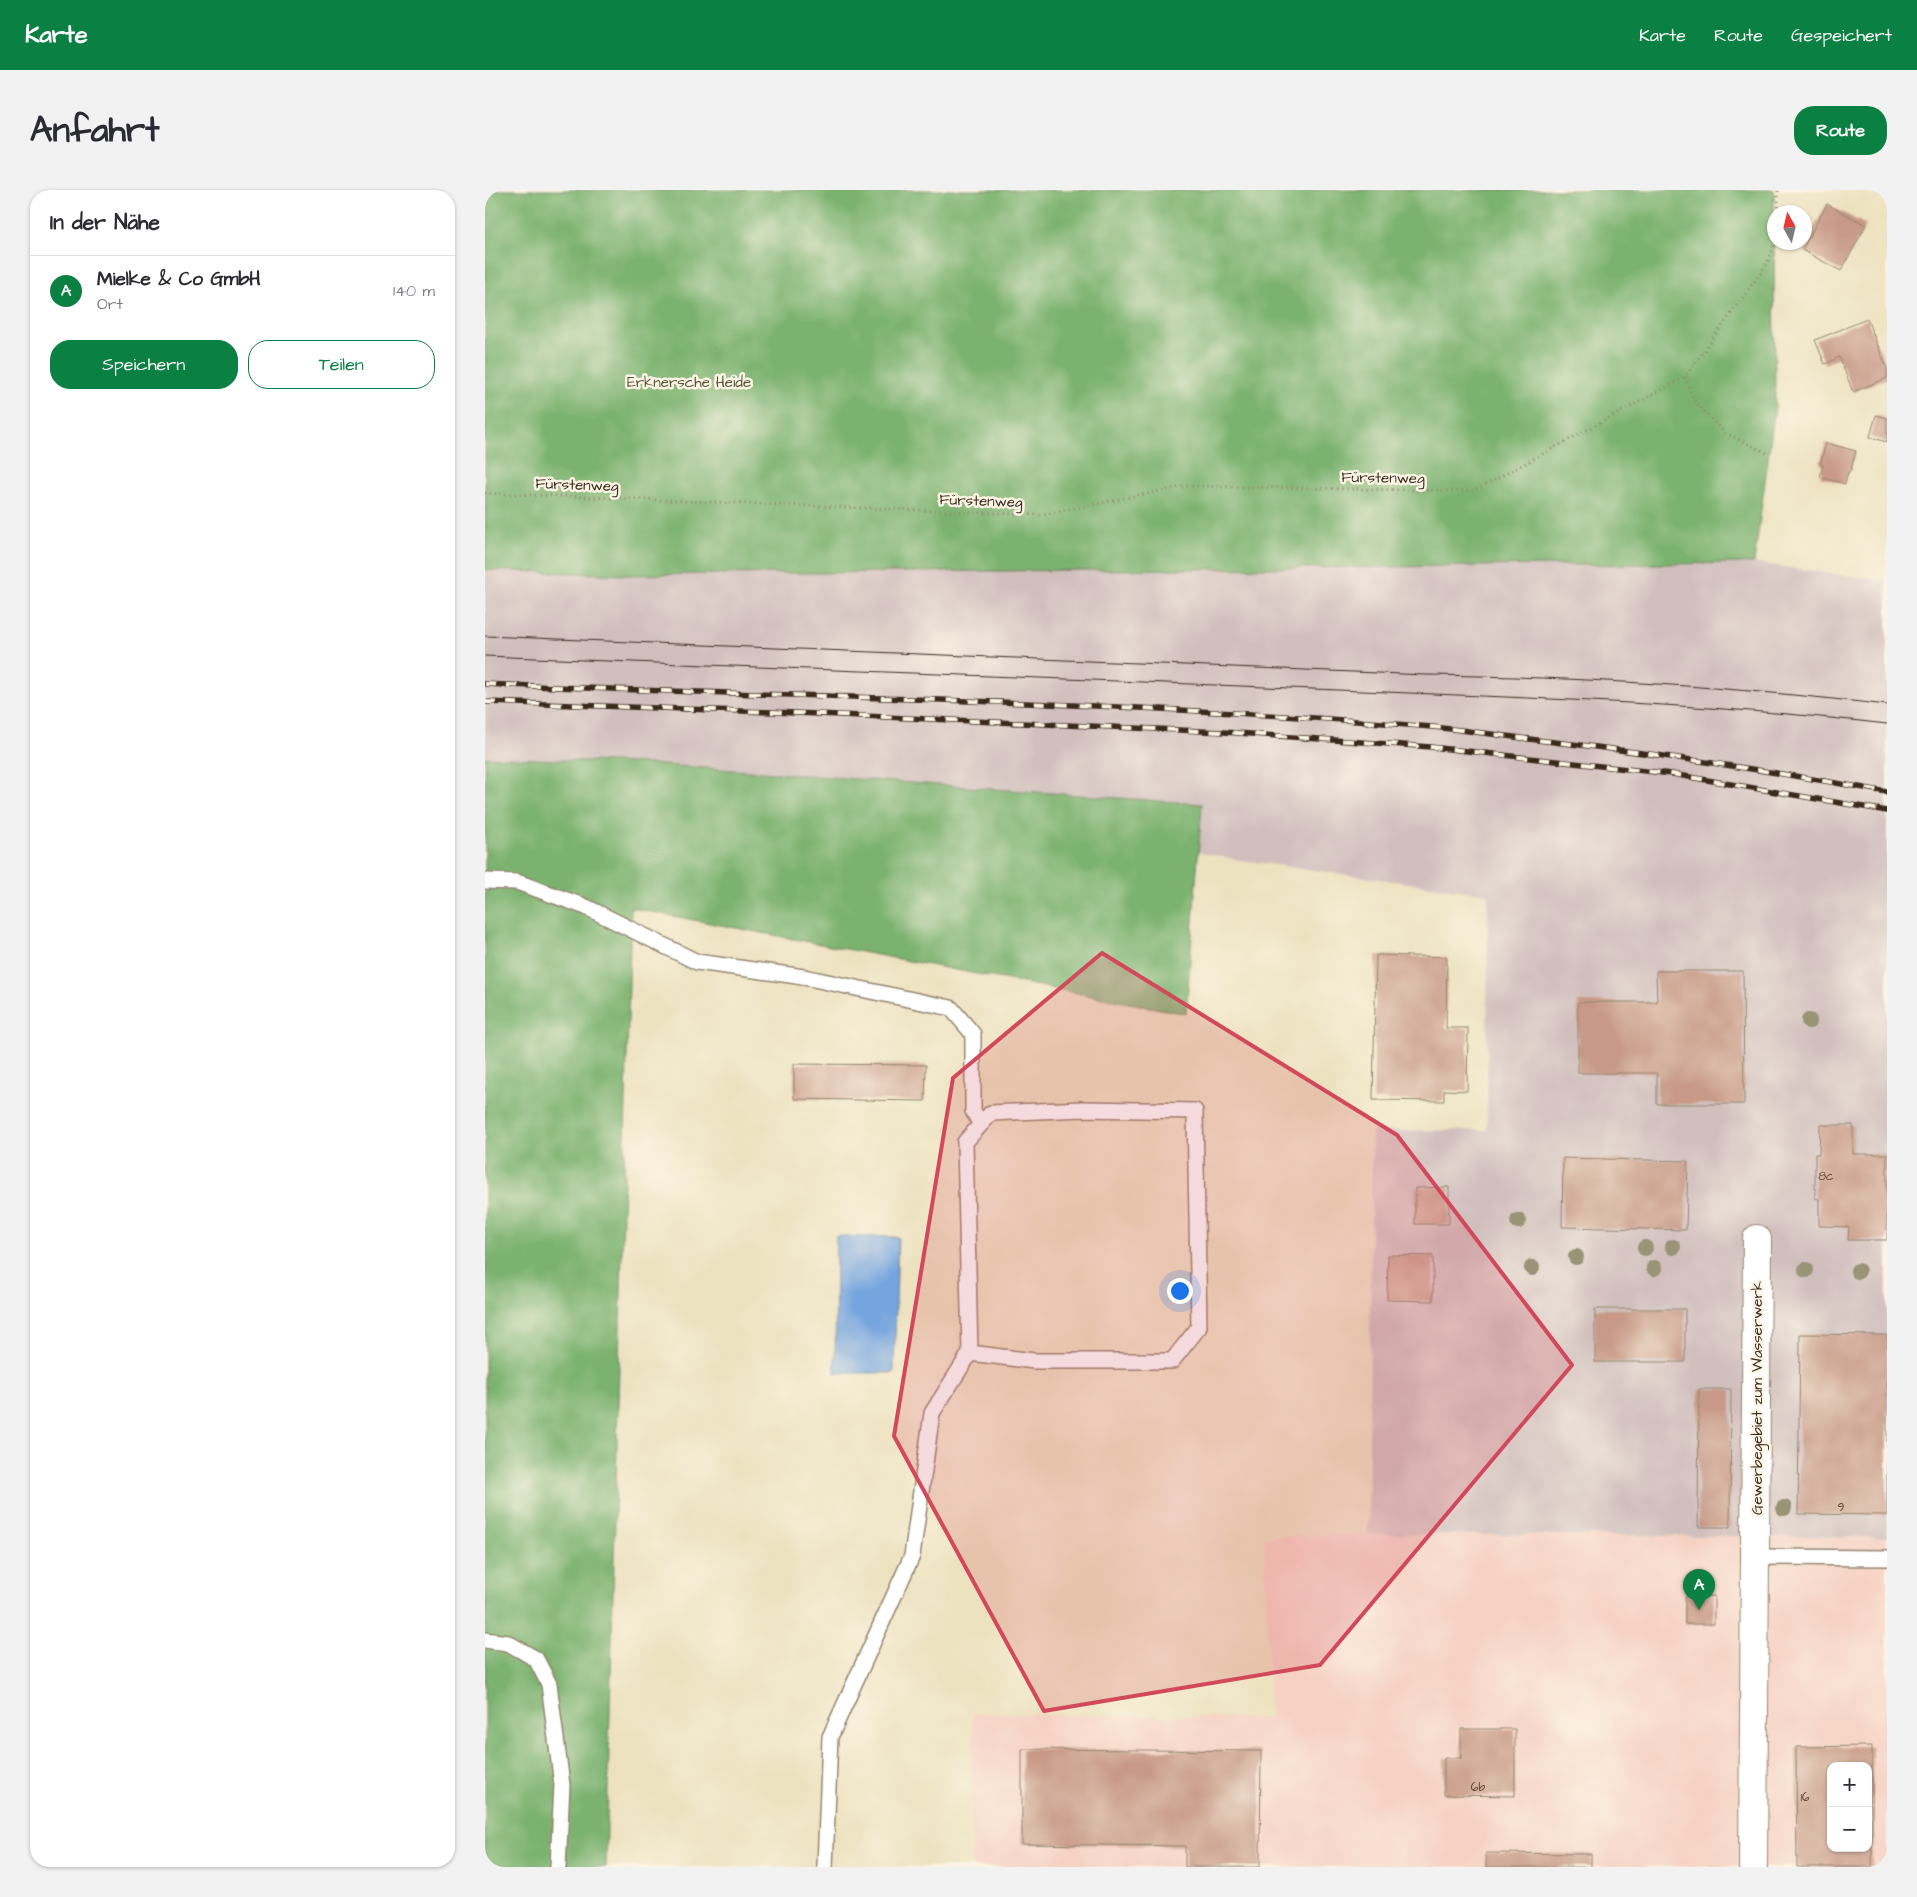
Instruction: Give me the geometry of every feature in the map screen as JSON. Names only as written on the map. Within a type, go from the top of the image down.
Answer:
[{"type":"street","name":"Gewerbegebiet zum Wasserwerk","points":[[1753,1867],[1757,1239]]},
{"type":"lane","points":[[485,881],[517,882],[586,906],[697,962],[804,977],[951,1008],[973,1034],[973,1111],[981,1124]]},
{"type":"lane","points":[[825,1867],[830,1737],[912,1556],[932,1413],[970,1353],[965,1142],[991,1113],[1083,1109],[1195,1111],[1199,1327],[1172,1361],[1034,1361],[970,1353]]},
{"type":"lane","points":[[1756,1557],[1887,1558]]},
{"type":"lane","points":[[485,1640],[508,1643],[536,1659],[549,1684],[562,1785],[558,1867]]},
{"type":"path","points":[[1778,190],[1778,205]]},
{"type":"path","points":[[1769,454],[1725,433],[1695,402],[1685,377],[1767,264],[1772,250]]},
{"type":"path","name":"Fürstenweg","points":[[485,493],[1041,515],[1185,486],[1474,491],[1685,377]]},
{"type":"highlighted area","points":[[1102,953],[1397,1135],[1572,1365],[1320,1665],[1044,1711],[894,1436],[953,1078]]},
{"type":"shaded area","points":[[1754,563],[1887,581],[1887,1537],[1368,1534],[1372,1131],[1487,1130],[1488,894],[1239,860],[982,809],[485,785],[485,570],[626,575]]},
{"type":"shaded area","points":[[1368,1534],[1887,1537],[1887,1867],[972,1867],[973,1713],[1270,1718],[1264,1537]]},
{"type":"green space","name":"Erknersche Heide","points":[[485,190],[1774,190],[1774,205],[1767,205],[1767,250],[1774,250],[1775,407],[1754,563],[626,575],[485,570]]},
{"type":"green space","points":[[485,757],[637,763],[1202,804],[1186,1014],[631,908],[606,1867],[485,1867]]},
{"type":"water","points":[[836,1236],[898,1237],[894,1373],[835,1373]]},
{"type":"building","points":[[1827,204],[1866,225],[1841,271],[1802,250],[1812,250],[1812,232]]},
{"type":"building","points":[[1867,319],[1887,368],[1887,378],[1853,392],[1839,357],[1825,364],[1815,340]]},
{"type":"building","points":[[1876,415],[1887,418],[1887,442],[1870,437]]},
{"type":"building","points":[[1826,443],[1856,451],[1845,484],[1820,477],[1823,465],[1820,464]]},
{"type":"building","points":[[1376,955],[1447,957],[1446,1028],[1468,1028],[1467,1091],[1444,1090],[1444,1101],[1373,1100]]},
{"type":"building","points":[[1656,971],[1743,971],[1744,1104],[1657,1104],[1657,1073],[1578,1073],[1578,1002],[1657,1002]]},
{"type":"building","points":[[794,1064],[926,1065],[925,1101],[794,1099]]},
{"type":"building","points":[[1820,1125],[1853,1125],[1853,1154],[1887,1154],[1887,1240],[1848,1240],[1849,1227],[1819,1226],[1819,1199],[1815,1198],[1815,1154],[1819,1154]]},
{"type":"building","points":[[1563,1158],[1688,1161],[1686,1230],[1562,1227]]},
{"type":"building","points":[[1449,1187],[1449,1224],[1415,1224],[1415,1188]]},
{"type":"building","points":[[1388,1255],[1433,1256],[1433,1301],[1387,1300]]},
{"type":"building","points":[[1595,1309],[1685,1309],[1685,1362],[1595,1362]]},
{"type":"building","points":[[1800,1334],[1887,1335],[1887,1515],[1798,1514]]},
{"type":"building","points":[[1699,1389],[1731,1389],[1730,1527],[1698,1527]]},
{"type":"building","points":[[1714,1596],[1714,1624],[1685,1624],[1685,1597]]},
{"type":"building","points":[[1461,1729],[1515,1729],[1515,1796],[1444,1795],[1444,1758],[1461,1758]]},
{"type":"building","points":[[1872,1746],[1872,1762],[1827,1762],[1827,1852],[1872,1852],[1872,1867],[1797,1867],[1796,1747]]},
{"type":"building","points":[[1022,1749],[1261,1751],[1260,1867],[1185,1867],[1185,1846],[1022,1844]]},
{"type":"building","points":[[1486,1853],[1591,1854],[1591,1867],[1486,1867]]},
{"type":"tram line","points":[[485,636],[1426,675],[1541,678],[1715,688],[1887,705]]},
{"type":"tram line","points":[[485,656],[1544,699],[1682,706],[1887,724]]},
{"type":"railway","points":[[485,684],[1077,705],[1314,718],[1432,727],[1669,757],[1887,792]]},
{"type":"railway","points":[[485,702],[773,712],[1224,732],[1431,747],[1672,774],[1887,811]]},
{"type":"place","name":"Mielke & Co GmbH","points":[[1699,1610]]}]
